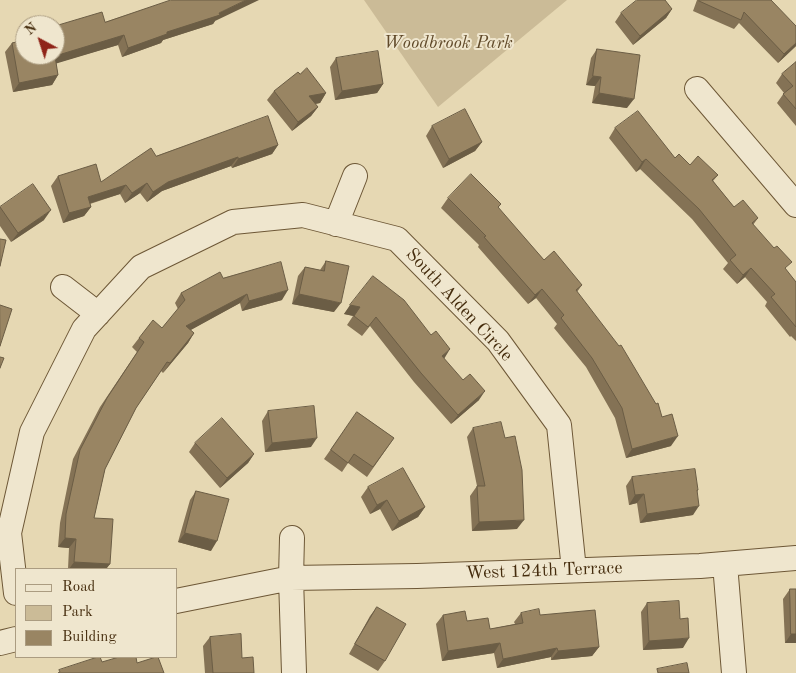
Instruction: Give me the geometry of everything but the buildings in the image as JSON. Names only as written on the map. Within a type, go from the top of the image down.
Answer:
[{"type":"street","points":[[697,88],[796,205]]},
{"type":"street","points":[[336,224],[356,176]]},
{"type":"street","name":"South Alden Circle","points":[[15,585],[9,533],[32,432],[84,329],[141,267],[233,222],[303,216],[397,239],[498,341],[559,425],[574,570]]},
{"type":"street","points":[[63,287],[98,314]]},
{"type":"street","points":[[292,538],[291,578],[294,673]]},
{"type":"street","name":"West 124th Terrace","points":[[178,600],[291,578],[574,570],[725,564],[796,558]]},
{"type":"street","points":[[725,564],[734,673]]},
{"type":"street","points":[[0,643],[15,639]]},
{"type":"green space","name":"Woodbrook Park","points":[[364,0],[567,0],[438,107]]}]
